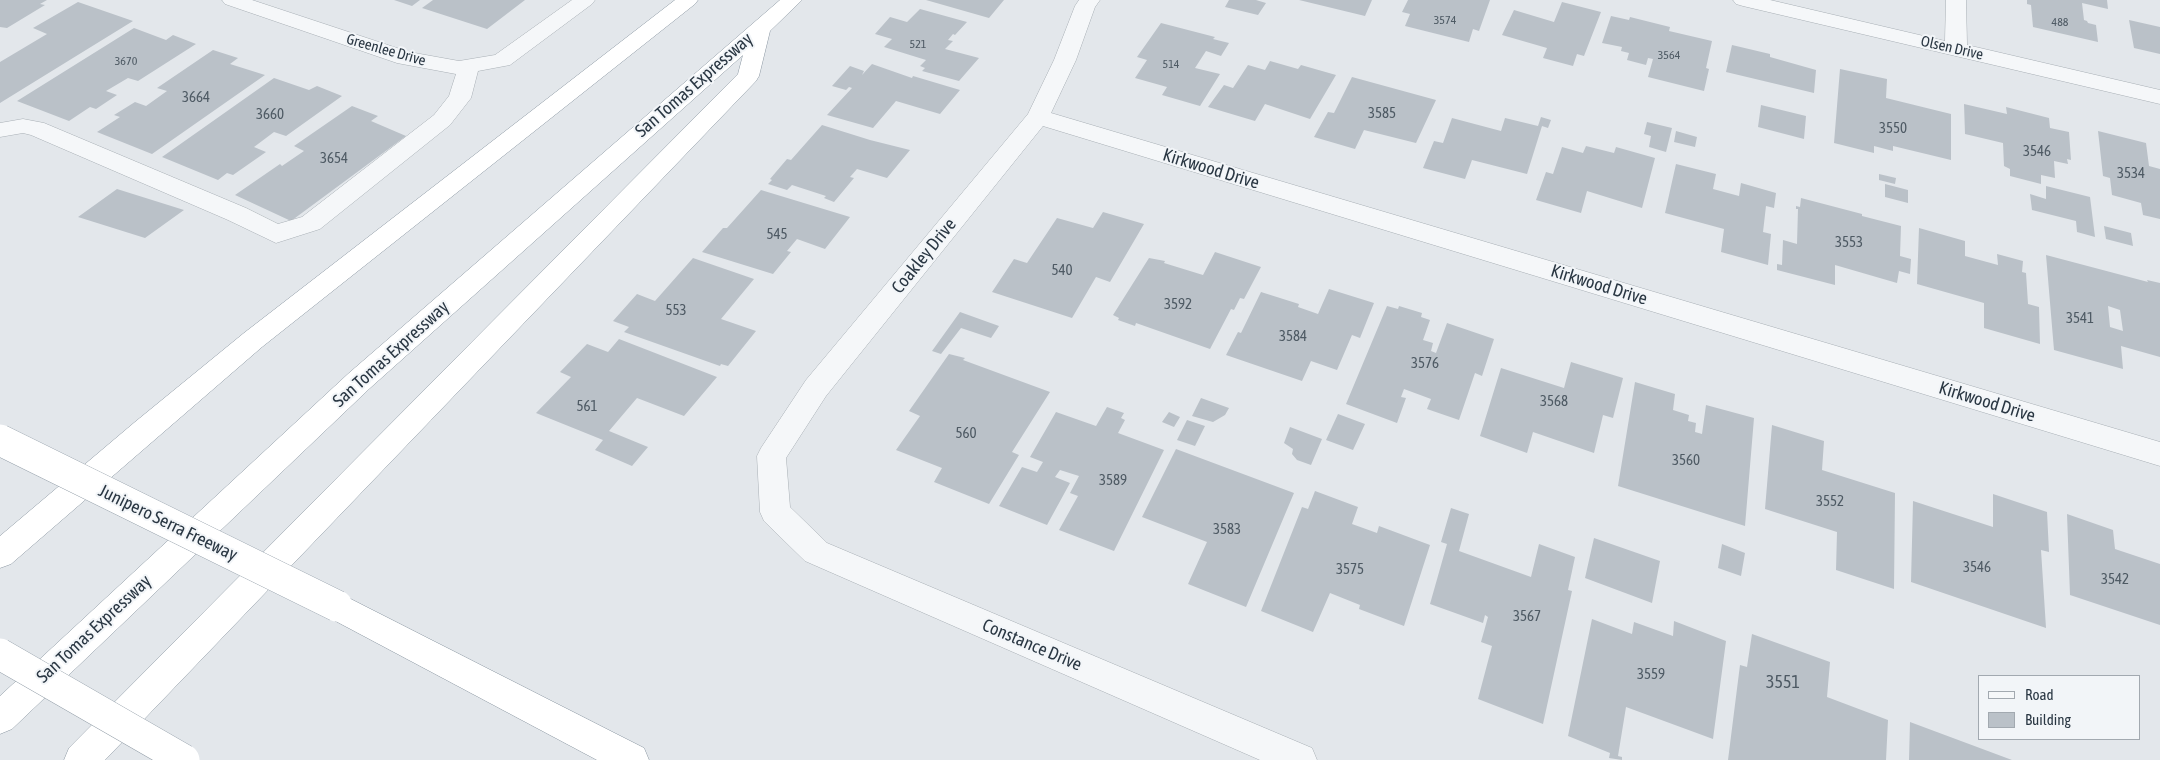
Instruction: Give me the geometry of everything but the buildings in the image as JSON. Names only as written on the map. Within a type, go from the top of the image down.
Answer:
[{"type":"highway","points":[[0,555],[137,436],[253,340],[688,0]]},
{"type":"highway","name":"San Tomas Expressway","points":[[0,718],[359,381],[792,0]]},
{"type":"highway","points":[[81,760],[748,76],[760,28]]},
{"type":"highway","name":"Junipero Serra Freeway","points":[[0,440],[337,606],[632,760]]},
{"type":"highway","points":[[0,654],[184,760]]},
{"type":"street","name":"Greenlee Drive","points":[[232,0],[405,58],[460,68],[502,60],[585,0]]},
{"type":"street","name":"Coakley Drive","points":[[775,512],[771,456],[822,381],[1038,117],[1065,60],[1085,6],[1090,0]]},
{"type":"street","name":"Olsen Drive","points":[[1743,0],[2160,97]]},
{"type":"street","points":[[1956,0],[1956,50]]},
{"type":"street","points":[[0,130],[23,126],[36,128],[237,214],[276,234],[311,223],[442,120],[460,98],[468,66]]},
{"type":"street","name":"Kirkwood Drive","points":[[1038,117],[2160,454]]},
{"type":"street","name":"Constance Drive","points":[[775,512],[816,552],[1300,760]]}]
